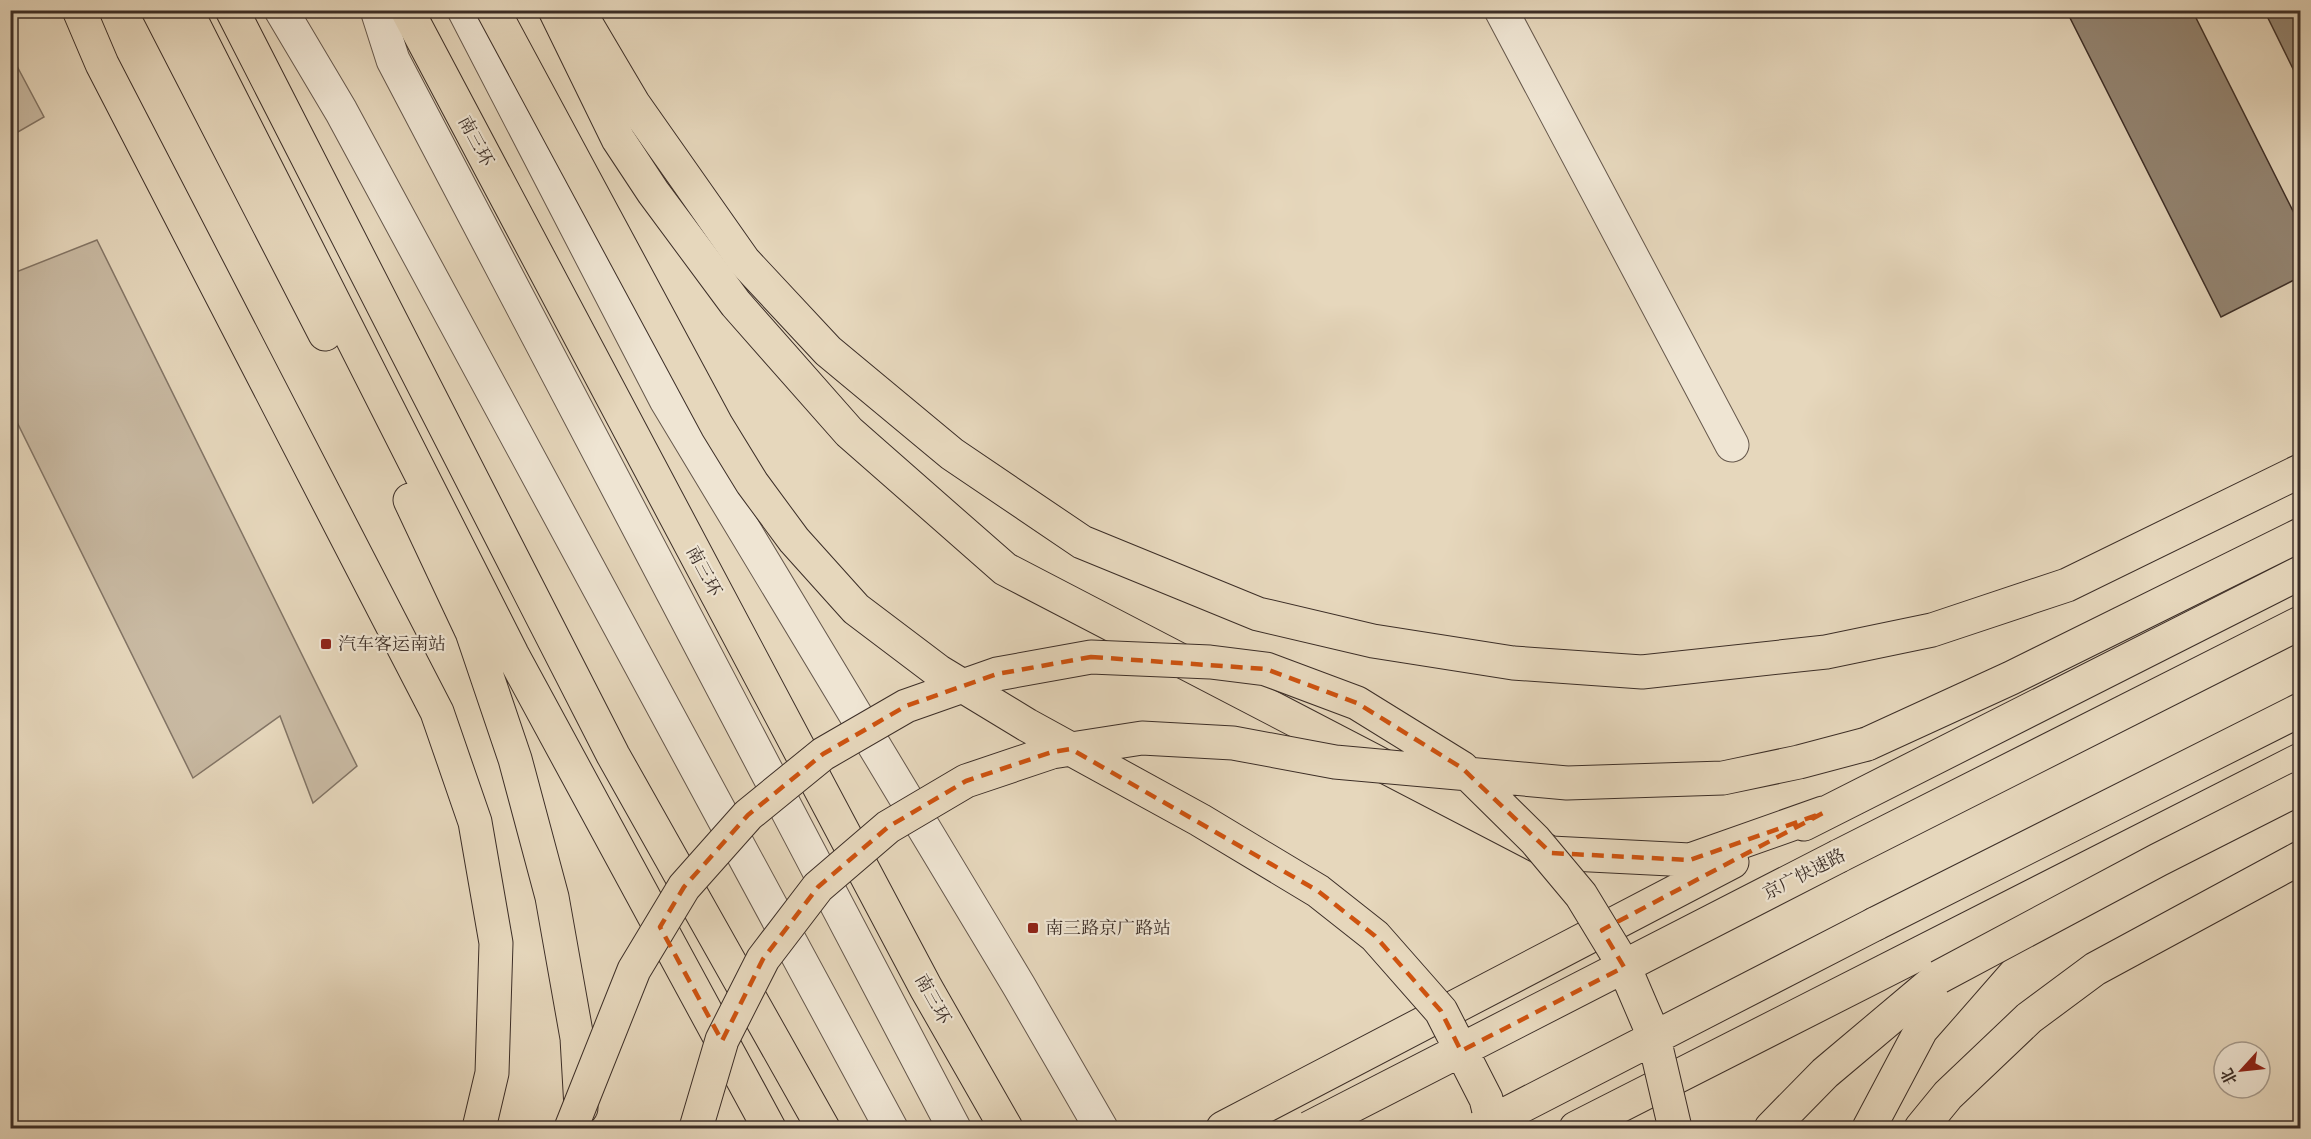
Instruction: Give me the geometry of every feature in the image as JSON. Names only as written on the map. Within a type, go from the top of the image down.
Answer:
[{"type":"main road","points":[[79,10],[102,64],[437,712],[475,822],[496,943],[492,1073],[479,1128]]},
{"type":"main road","points":[[158,10],[409,498],[472,632],[515,759],[552,897],[578,1038],[582,1128]]},
{"type":"main road","points":[[186,10],[512,654],[769,1128]]},
{"type":"main road","points":[[232,10],[613,755],[823,1128]]},
{"type":"main road","name":"南三环","points":[[406,10],[921,978],[1006,1128]]},
{"type":"main road","points":[[493,10],[717,426],[752,483],[794,540],[856,609],[938,671],[1027,725],[1200,820],[1318,891],[1375,936],[1441,1011],[1486,1099],[1493,1128]]},
{"type":"main road","points":[[555,10],[618,139],[653,192],[735,304],[849,432],[1005,569],[1551,853],[1690,860],[1823,813]]},
{"type":"main road","points":[[578,10],[633,103],[744,261],[828,351],[952,454],[1082,542],[1258,614],[1373,640],[1513,663],[1642,672],[1826,652],[1932,630],[2067,585],[2301,471]]},
{"type":"main road","points":[[696,1128],[722,1040],[763,959],[818,887],[888,827],[966,781],[1052,752],[1142,738],[1233,743],[1335,762],[1567,783],[1723,778],[1799,762],[1867,744],[2011,678],[2301,535]]},
{"type":"main road","points":[[1223,1128],[1823,813],[2301,573]]},
{"type":"main road","name":"京广快速路","points":[[1309,1128],[1849,850],[2301,623]]},
{"type":"main road","points":[[571,1128],[634,970],[684,888],[748,815],[822,754],[906,706],[997,674],[1091,657],[1209,662],[1266,669],[1357,703],[1462,768],[1535,840],[1581,895],[1623,964],[1653,1034],[1675,1128]]},
{"type":"main road","points":[[1479,1128],[2301,710]]},
{"type":"main road","points":[[1576,1128],[2301,760]]},
{"type":"main road","points":[[1771,1128],[1825,1073],[1939,977],[2158,860],[2301,788]]},
{"type":"main road","points":[[1921,1128],[1948,1095],[2029,1018],[2095,969],[2301,858]]},
{"type":"main road","points":[[1869,1128],[1921,1030],[1981,960],[2061,881]]},
{"type":"street","points":[[280,10],[346,122],[891,1128]]},
{"type":"street","points":[[377,10],[393,60],[954,1128]]},
{"type":"street","points":[[464,10],[666,400],[1101,1128]]},
{"type":"street","points":[[1501,10],[1732,445]]},
{"type":"highlighted area","points":[[1091,657],[1266,669],[1357,703],[1462,768],[1551,853],[1690,860],[1823,813],[1602,930],[1624,967],[1461,1051],[1441,1011],[1375,936],[1318,891],[1071,749],[1052,752],[966,781],[888,827],[818,887],[763,959],[722,1041],[660,927],[684,887],[748,815],[823,754],[906,706],[997,674]]},
{"type":"shaded area","points":[[10,53],[44,117],[11,136],[10,136]]},
{"type":"shaded area","points":[[97,240],[357,766],[313,803],[280,716],[193,778],[11,410],[11,274]]},
{"type":"building","points":[[2066,10],[2192,10],[2300,225],[2300,277],[2221,317]]},
{"type":"building","points":[[2264,10],[2300,10],[2300,83]]},
{"type":"place","name":"汽车客运南站","points":[[326,644]]},
{"type":"place","name":"南三路京广路站","points":[[1033,928]]}]
